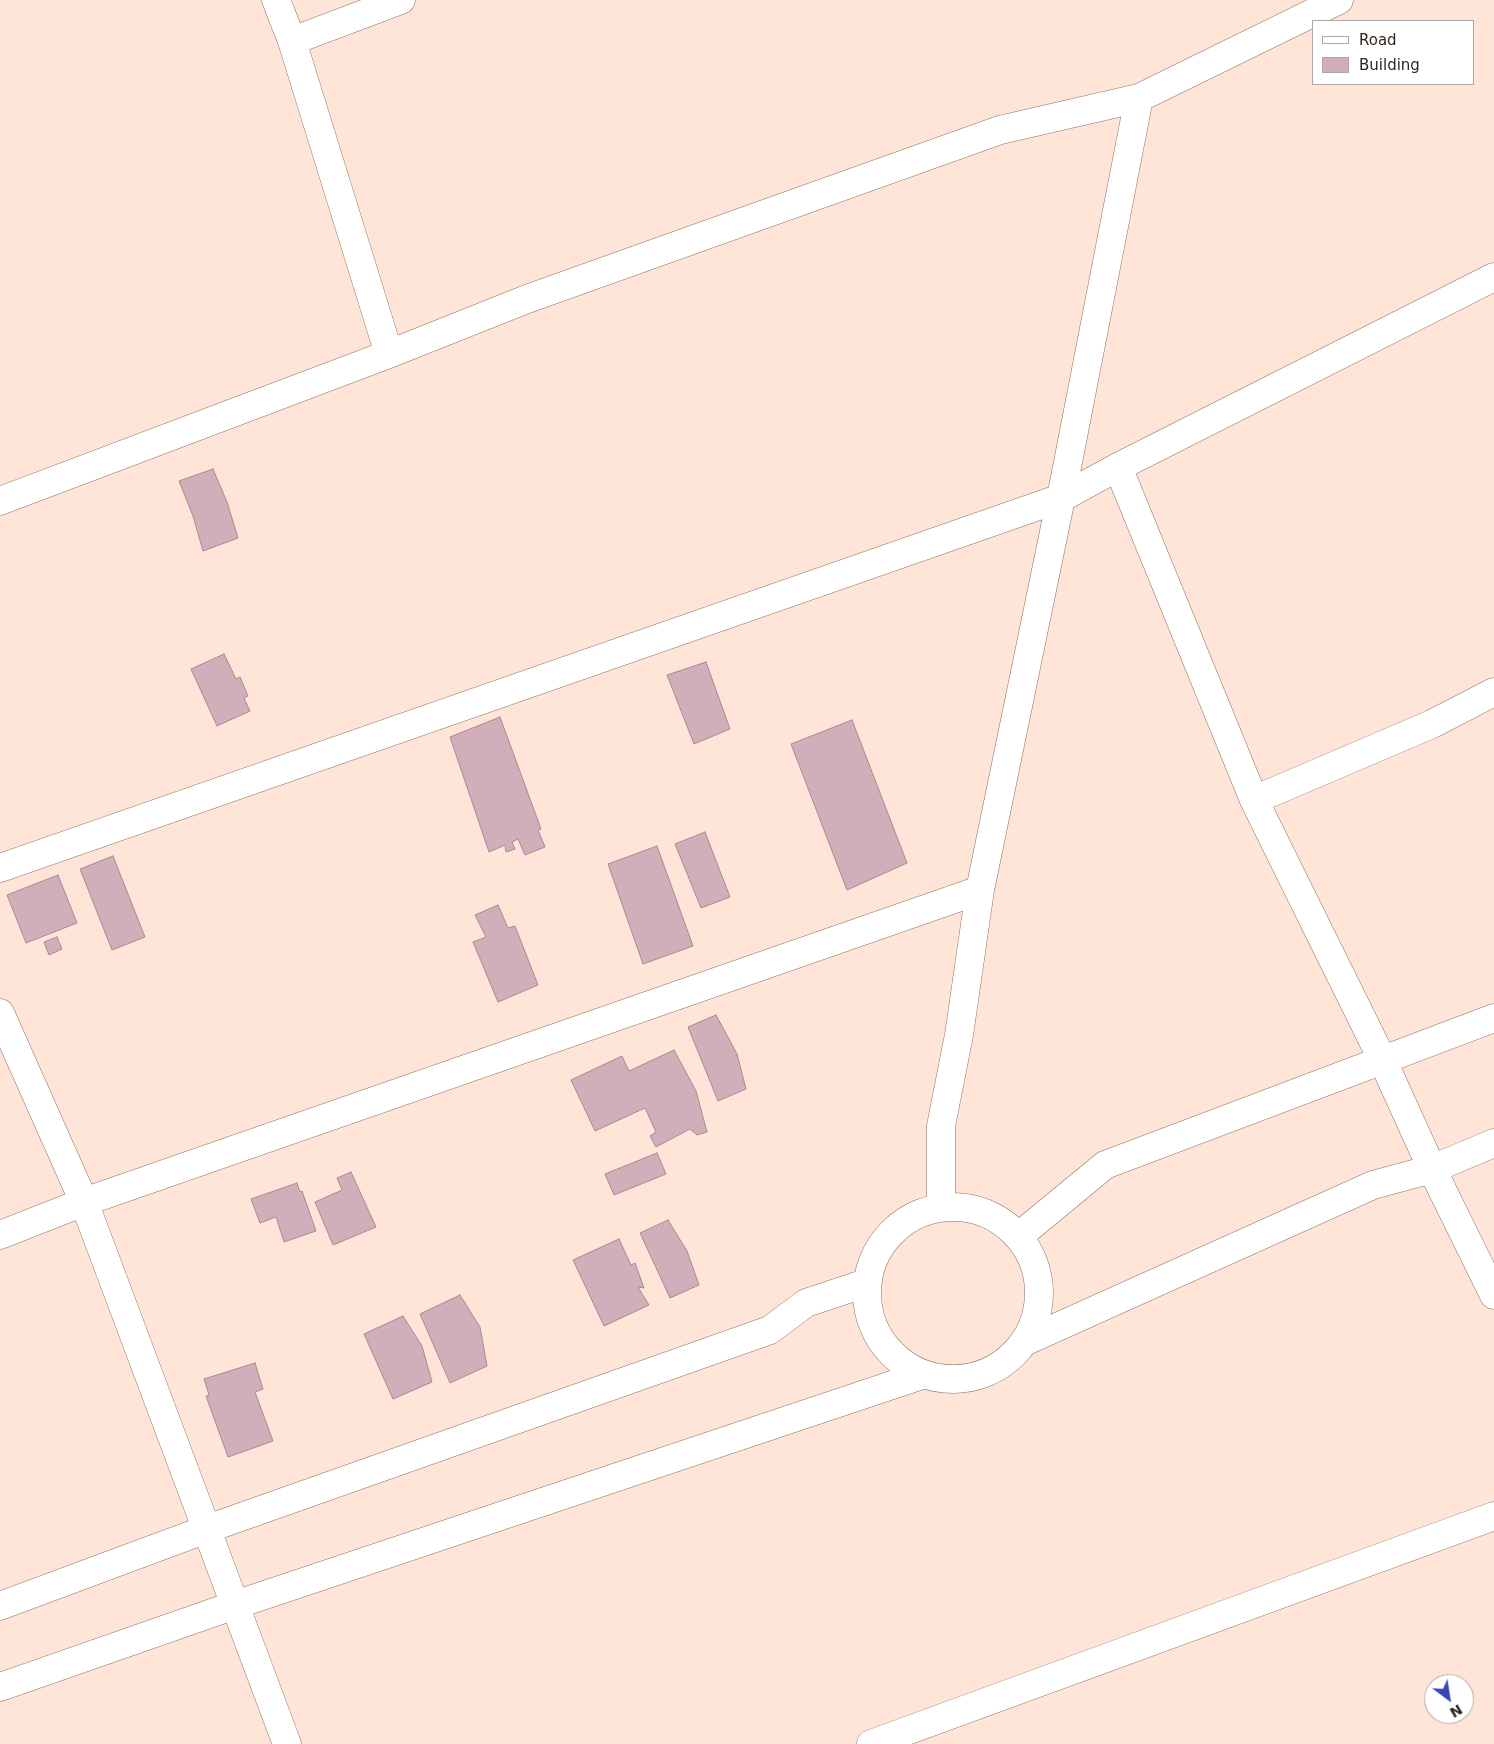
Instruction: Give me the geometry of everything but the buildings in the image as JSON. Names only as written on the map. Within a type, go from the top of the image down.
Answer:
[{"type":"street","points":[[276,0],[292,41],[389,354]]},
{"type":"street","points":[[292,41],[401,0]]},
{"type":"street","points":[[0,501],[389,354],[527,299],[1000,130],[1139,98],[1339,0]]},
{"type":"street","points":[[941,1207],[941,1126],[959,1035],[980,890],[1061,498],[1139,98]]},
{"type":"street","points":[[0,868],[1061,498],[1118,467],[1494,277]]},
{"type":"street","points":[[1118,467],[1254,800],[1382,1059],[1432,1169],[1494,1294]]},
{"type":"street","points":[[1254,800],[1432,724],[1494,692]]},
{"type":"street","points":[[0,1235],[84,1202],[980,890]]},
{"type":"street","points":[[0,1013],[84,1202],[286,1744]]},
{"type":"street","points":[[1018,1236],[1105,1165],[1494,1018]]},
{"type":"street","points":[[1024,1342],[1373,1185],[1432,1169],[1494,1143]]},
{"type":"street","points":[[941,1207],[970,1208],[996,1218],[1018,1236],[1033,1261],[1039,1288],[1036,1317],[1024,1342],[1004,1363],[978,1376],[950,1380],[922,1375],[897,1360],[878,1339],[868,1312],[866,1283],[874,1256],[891,1232],[914,1216],[941,1207]]},
{"type":"street","points":[[0,1606],[207,1529],[770,1330],[806,1303],[866,1283]]},
{"type":"street","points":[[0,1687],[235,1605],[922,1375]]},
{"type":"street","points":[[871,1744],[1494,1516]]}]
